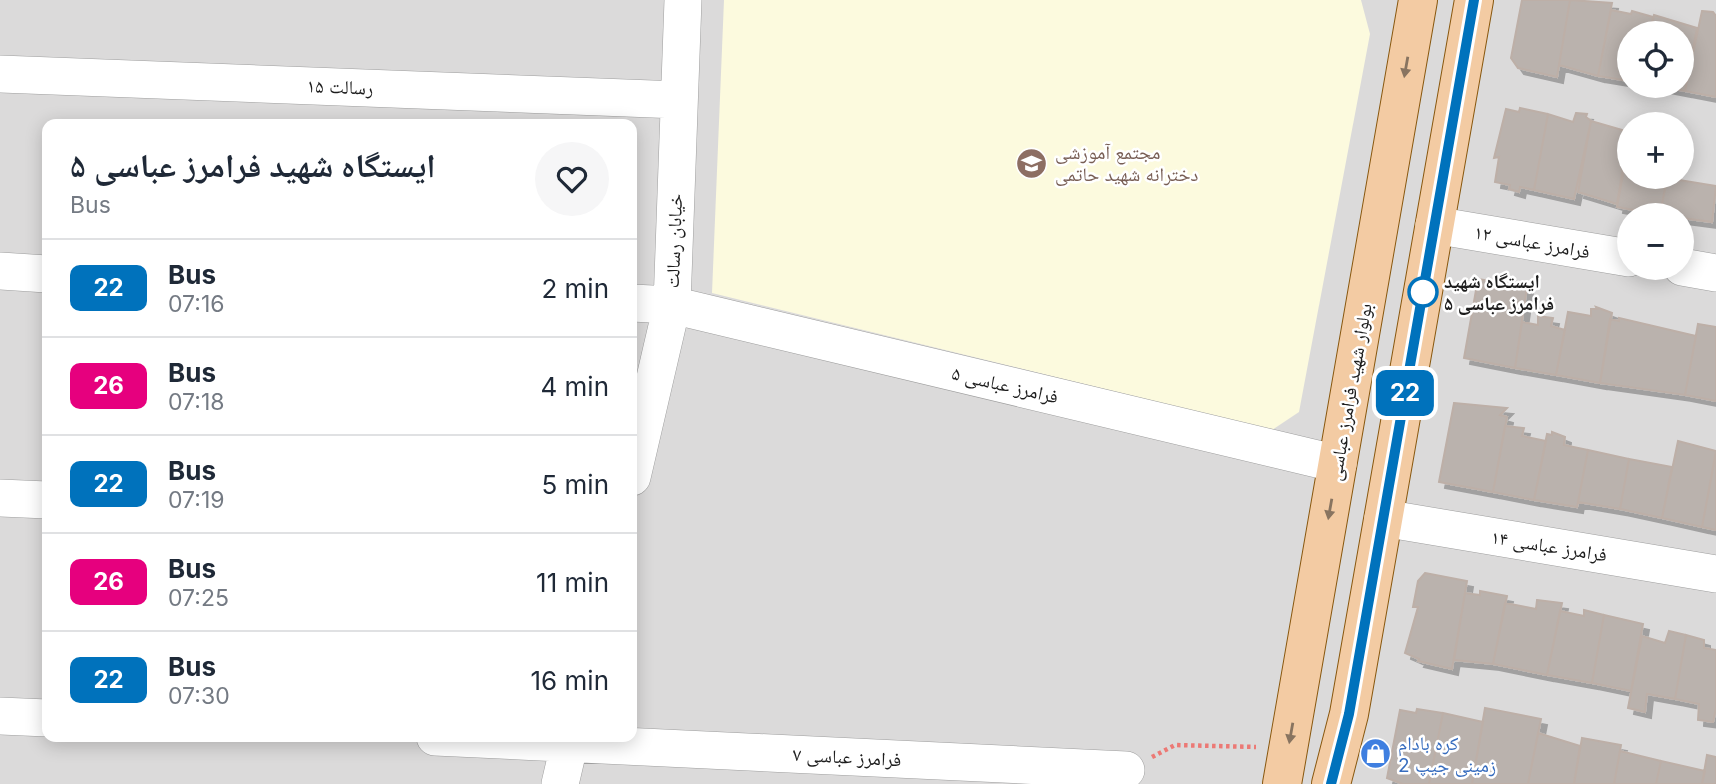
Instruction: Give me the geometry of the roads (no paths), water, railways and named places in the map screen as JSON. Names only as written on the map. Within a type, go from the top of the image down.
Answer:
[{"type":"main road","name":"بولوار شهید فرامرز عباسی","points":[[1282,784],[1418,0]]},
{"type":"main road","points":[[1331,784],[1349,714],[1474,0]]},
{"type":"street","name":"خیابان رسالت","points":[[637,456],[672,306],[682,0]]},
{"type":"street","name":"رسالت ۱۵","points":[[0,74],[679,100]]},
{"type":"street","name":"فرامرز عباسی ۱۲","points":[[1434,225],[1617,256]]},
{"type":"street","points":[[1694,269],[1716,273]]},
{"type":"street","points":[[0,271],[42,274]]},
{"type":"street","name":"فرامرز عباسی ۵","points":[[637,303],[672,306],[1338,464]]},
{"type":"street","points":[[0,498],[42,500]]},
{"type":"street","name":"فرامرز عباسی ۱۴","points":[[1383,518],[1716,574]]},
{"type":"street","points":[[0,716],[42,718]]},
{"type":"street","points":[[560,784],[570,742]]},
{"type":"street","name":"فرامرز عباسی ۷","points":[[607,742],[1126,770]]},
{"type":"place","name":"مجتمع آموزشی دخترانه شهید حاتمی","points":[[1032,163]]},
{"type":"place","name":"ایستگاه شهید فرامرز عباسی ۵","points":[[1423,292]]},
{"type":"place","name":"کره بادام زمینی جیپ 2","points":[[1375,754]]}]
